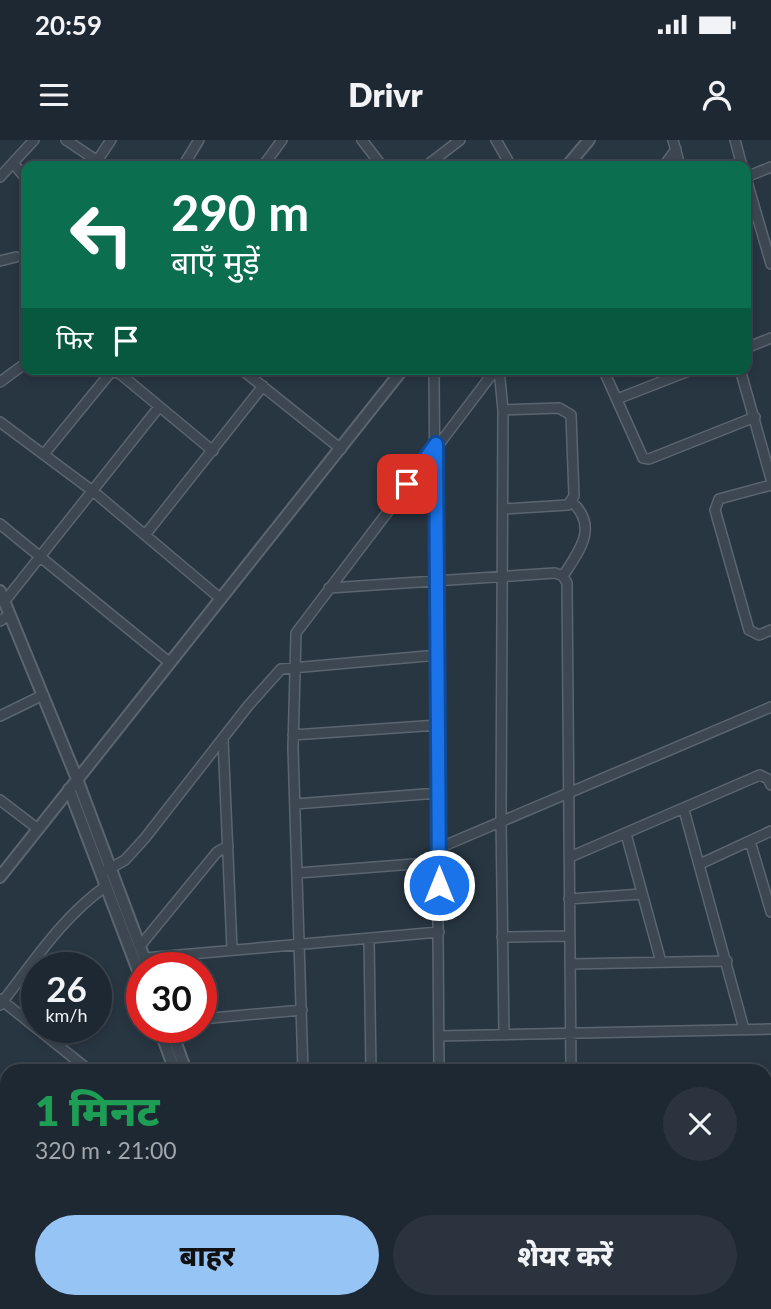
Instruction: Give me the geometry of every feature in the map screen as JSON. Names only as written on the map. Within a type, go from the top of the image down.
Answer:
[{"type":"street","points":[[0,177],[34,140]]},
{"type":"street","points":[[66,140],[97,161]]},
{"type":"street","points":[[102,161],[111,140]]},
{"type":"street","points":[[186,161],[199,140]]},
{"type":"street","points":[[267,161],[282,140]]},
{"type":"street","points":[[362,140],[378,161]]},
{"type":"street","points":[[433,161],[460,140]]},
{"type":"street","points":[[496,140],[508,161]]},
{"type":"street","points":[[572,161],[589,140]]},
{"type":"street","points":[[735,140],[741,161]]},
{"type":"street","points":[[667,161],[675,145]]},
{"type":"street","points":[[14,164],[21,173]]},
{"type":"street","points":[[751,176],[771,167]]},
{"type":"street","points":[[751,195],[771,264]]},
{"type":"street","points":[[0,261],[16,257]]},
{"type":"street","points":[[751,346],[771,338]]},
{"type":"street","points":[[0,382],[21,367]]},
{"type":"street","points":[[44,454],[109,375]]},
{"type":"street","points":[[121,375],[213,451]]},
{"type":"street","points":[[249,375],[341,449]]},
{"type":"street","points":[[0,877],[341,449],[396,375]]},
{"type":"street","points":[[434,375],[439,1064]]},
{"type":"street","points":[[303,1064],[293,735],[296,633],[490,375]]},
{"type":"street","points":[[498,375],[503,410],[501,820],[504,1034]]},
{"type":"street","points":[[606,375],[643,458],[705,439],[755,417]]},
{"type":"street","points":[[617,399],[670,375]]},
{"type":"street","points":[[742,375],[771,479]]},
{"type":"street","points":[[145,535],[263,386]]},
{"type":"street","points":[[131,952],[106,886],[106,871],[77,779],[43,695],[5,618],[2,597],[40,558],[159,407]]},
{"type":"street","points":[[503,410],[559,408],[571,415],[572,502],[582,511],[586,534],[563,576]]},
{"type":"street","points":[[0,422],[94,492],[221,599]]},
{"type":"street","points":[[771,485],[719,499],[715,510],[749,630],[759,635],[771,630]]},
{"type":"street","points":[[503,509],[568,505],[572,502]]},
{"type":"street","points":[[0,524],[169,662]]},
{"type":"street","points":[[329,588],[555,573],[563,576],[567,583],[571,1064]]},
{"type":"street","points":[[106,871],[125,860],[145,838],[277,671],[294,666],[438,655]]},
{"type":"street","points":[[0,716],[43,695]]},
{"type":"street","points":[[439,848],[771,706]]},
{"type":"street","points":[[293,735],[438,725]]},
{"type":"street","points":[[223,739],[232,949]]},
{"type":"street","points":[[570,857],[760,775],[768,779],[771,785]]},
{"type":"street","points":[[69,789],[142,952]]},
{"type":"street","points":[[295,804],[438,793]]},
{"type":"street","points":[[0,800],[38,829]]},
{"type":"street","points":[[684,810],[744,1029]]},
{"type":"street","points":[[700,864],[771,831]]},
{"type":"street","points":[[625,834],[660,962]]},
{"type":"street","points":[[750,841],[771,912]]},
{"type":"street","points":[[140,946],[217,852],[228,846]]},
{"type":"street","points":[[298,873],[439,862]]},
{"type":"street","points":[[21,1017],[1,1002],[61,926],[82,903],[106,886]]},
{"type":"street","points":[[569,899],[642,894]]},
{"type":"street","points":[[214,952],[439,932]]},
{"type":"street","points":[[502,937],[569,936]]},
{"type":"street","points":[[369,939],[371,1064]]},
{"type":"street","points":[[570,964],[727,961]]},
{"type":"street","points":[[217,1018],[302,1010]]},
{"type":"street","points":[[439,1036],[771,1029]]},
{"type":"street","points":[[55,1043],[81,1064]]},
{"type":"street","points":[[165,1043],[172,1064]]},
{"type":"street","points":[[176,1043],[183,1064]]},
{"type":"route","points":[[407,484],[436,444],[439,885]]}]
